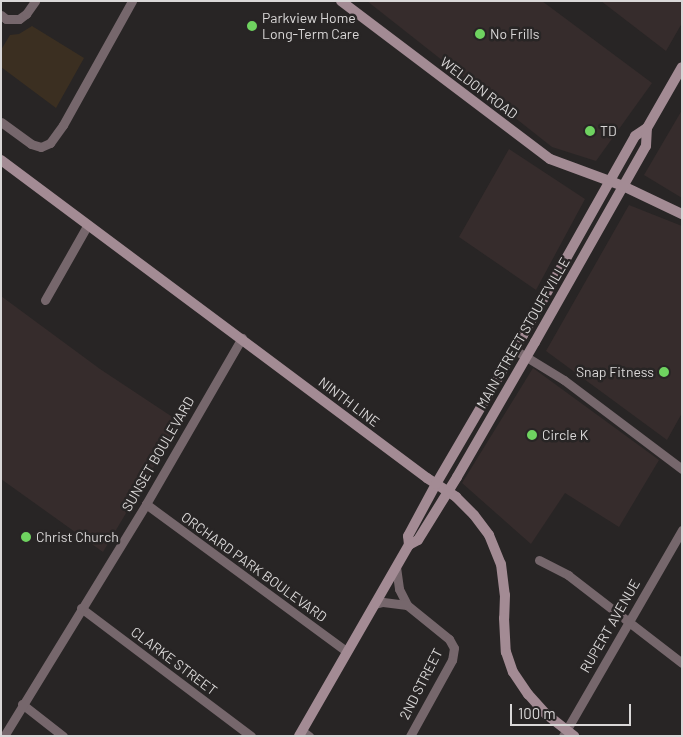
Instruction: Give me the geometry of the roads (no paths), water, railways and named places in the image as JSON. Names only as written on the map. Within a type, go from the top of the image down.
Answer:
[{"type":"main road","name":"WELDON ROAD","points":[[341,1],[550,159],[623,186],[682,214]]},
{"type":"main road","name":"MAIN STREET STOUFFVILLE","points":[[303,734],[346,651],[409,545],[418,540],[448,492],[646,146],[647,128],[682,67]]},
{"type":"main road","name":"MAIN STREET STOUFFVILLE","points":[[409,545],[408,536],[436,484],[515,350],[634,136],[647,128]]},
{"type":"main road","name":"NINTH LINE","points":[[1,160],[448,492],[474,515],[489,535],[501,564],[505,595],[506,652],[513,672],[528,694],[568,734]]},
{"type":"street","points":[[1,15],[6,19],[19,18],[26,14],[34,1]]},
{"type":"street","points":[[1,122],[31,144],[41,147],[54,139],[132,1]]},
{"type":"street","points":[[45,300],[88,226]]},
{"type":"street","name":"SUNSET BOULEVARD","points":[[4,736],[146,504],[242,338]]},
{"type":"street","points":[[515,350],[564,380],[682,469]]},
{"type":"street","name":"ORCHARD PARK BOULEVARD","points":[[146,504],[346,651]]},
{"type":"street","name":"RUPERT AVENUE","points":[[568,734],[629,621],[682,530]]},
{"type":"street","points":[[539,560],[568,575],[682,663]]},
{"type":"street","points":[[396,568],[400,589],[407,605]]},
{"type":"street","points":[[374,604],[383,602],[407,605]]},
{"type":"street","name":"2ND STREET","points":[[407,605],[449,639],[454,648],[452,660],[410,736]]},
{"type":"street","name":"CLARKE STREET","points":[[81,608],[251,736]]},
{"type":"street","points":[[22,704],[64,736]]},
{"type":"place","name":"Parkview Home Long-Term Care","points":[[252,26]]},
{"type":"place","name":"No Frills","points":[[480,34]]},
{"type":"place","name":"TD","points":[[590,131]]},
{"type":"place","name":"Snap Fitness","points":[[664,372]]},
{"type":"place","name":"Circle K","points":[[532,435]]},
{"type":"place","name":"Christ Church","points":[[26,537]]}]
